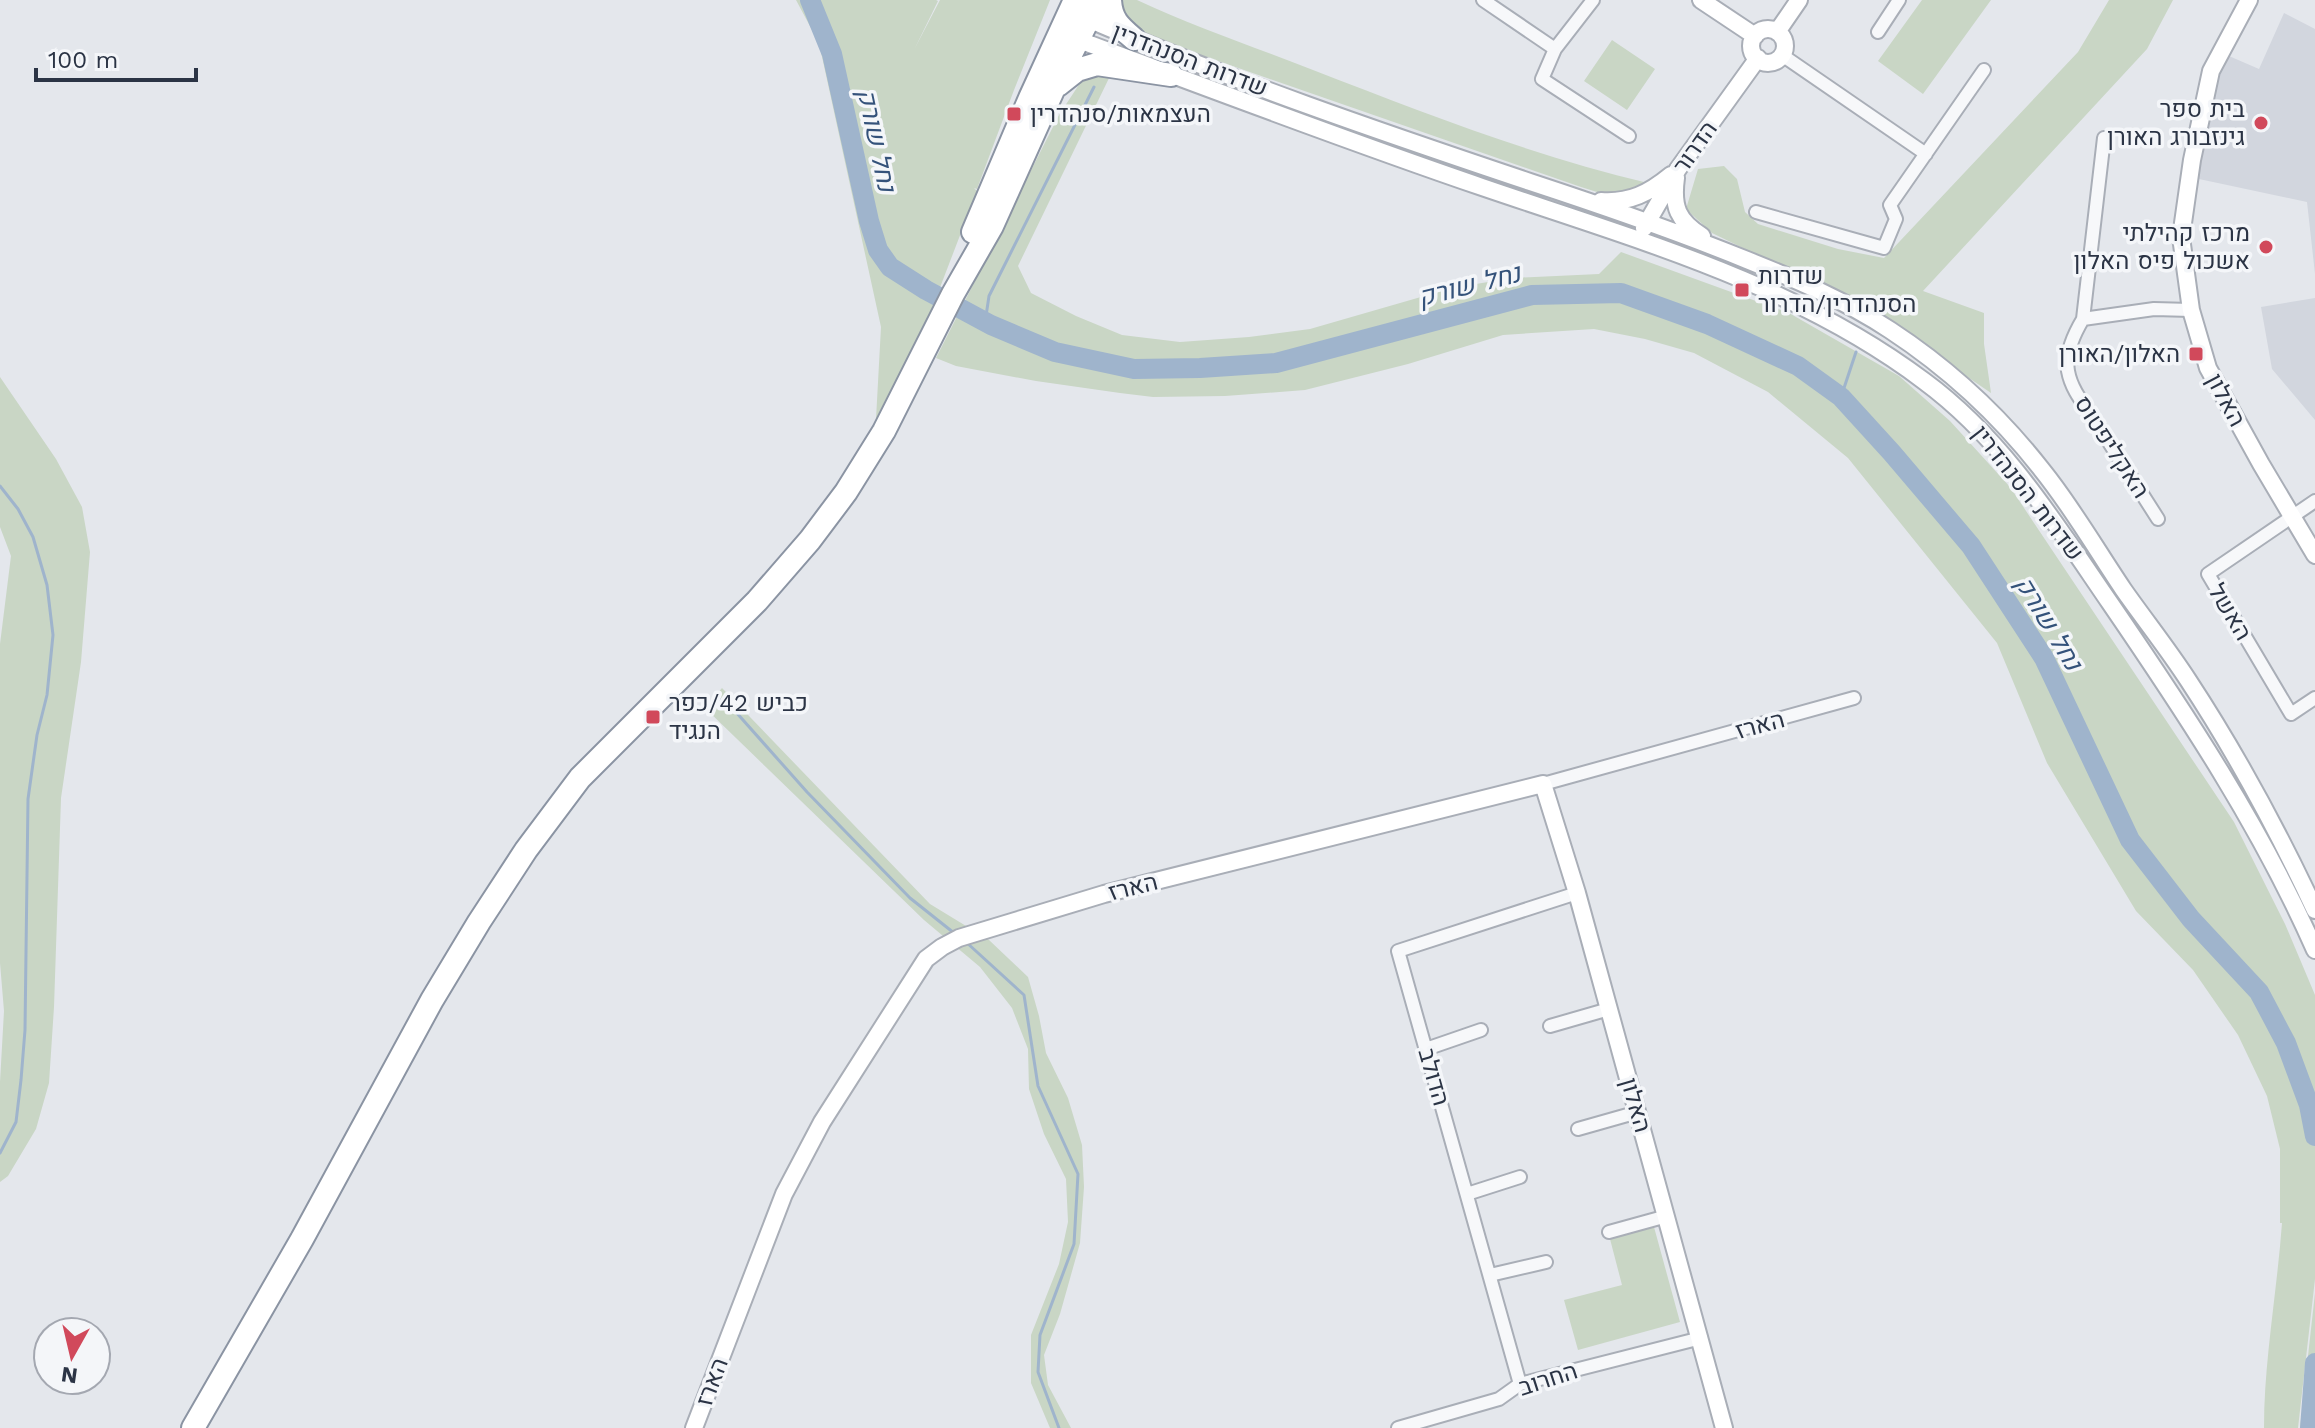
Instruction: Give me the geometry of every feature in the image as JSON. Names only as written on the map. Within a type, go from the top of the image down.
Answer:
[{"type":"highway","points":[[1110,0],[1117,25],[1134,39]]},
{"type":"highway","points":[[193,1428],[302,1239],[432,1000],[526,850],[580,778],[757,601],[810,540],[846,492],[884,431],[953,294],[992,226],[1054,88],[1081,16]]},
{"type":"highway","points":[[953,294],[972,233],[1081,16]]},
{"type":"highway","points":[[1054,88],[1077,70],[1097,64],[1171,75]]},
{"type":"main road","points":[[1701,0],[1755,36]]},
{"type":"main road","points":[[1777,32],[1799,0]]},
{"type":"main road","name":"האלון","points":[[2249,0],[2211,71],[2192,160],[2181,237],[2191,310],[2208,368],[2315,555]]},
{"type":"main road","name":"שדרות הסנהדרין","points":[[1081,16],[1231,78],[1648,222],[1792,278],[1889,330],[1932,360],[1968,390],[2043,471],[2188,679],[2276,830],[2315,910]]},
{"type":"main road","name":"שדרות הסנהדרין","points":[[1081,16],[1171,75],[1477,186],[1638,240],[1787,298],[1831,320],[1925,381],[1995,445],[2055,523],[2180,704],[2222,771],[2315,950]]},
{"type":"main road","points":[[1763,30],[1777,32],[1785,42],[1782,55],[1771,62],[1758,58],[1752,50],[1755,36],[1763,30]]},
{"type":"main road","name":"הדרור","points":[[1638,240],[1678,169],[1758,58]]},
{"type":"main road","points":[[1569,195],[1606,201],[1631,199],[1654,188],[1678,169]]},
{"type":"main road","points":[[1678,169],[1675,201],[1682,219],[1689,228],[1730,253]]},
{"type":"main road","name":"האלון","points":[[1543,784],[1577,893],[1724,1428]]},
{"type":"main road","name":"הארז","points":[[694,1428],[784,1194],[822,1122],[926,959],[953,941],[971,934],[1104,894],[1543,784]]},
{"type":"street","points":[[1483,0],[1555,49]]},
{"type":"street","points":[[1593,0],[1555,49],[1542,79],[1629,136]]},
{"type":"street","points":[[1878,32],[1899,0]]},
{"type":"street","points":[[1782,55],[1926,154]]},
{"type":"street","points":[[1756,212],[1884,248],[1896,219],[1890,205],[1984,70]]},
{"type":"street","name":"האקליפטוס","points":[[2104,138],[2083,319],[2074,335],[2068,371],[2076,394],[2158,519]]},
{"type":"street","points":[[2083,319],[2154,309],[2191,310]]},
{"type":"street","points":[[2293,515],[2315,501]]},
{"type":"street","name":"האשל","points":[[2293,515],[2208,574],[2291,714],[2315,698]]},
{"type":"street","name":"הארז","points":[[1543,784],[1854,698]]},
{"type":"street","name":"הדולב","points":[[1520,1384],[1398,951],[1577,893]]},
{"type":"street","points":[[1550,1026],[1609,1009]]},
{"type":"street","points":[[1426,1049],[1481,1030]]},
{"type":"street","points":[[1578,1129],[1638,1112]]},
{"type":"street","points":[[1467,1194],[1520,1177]]},
{"type":"street","points":[[1609,1232],[1667,1216]]},
{"type":"street","points":[[1490,1275],[1546,1262]]},
{"type":"street","name":"החרוב","points":[[1398,1428],[1499,1399],[1520,1384],[1701,1338]]},
{"type":"shaded area","name":"בית ספר גינזבורג האורן","points":[[2284,13],[2315,29],[2315,274],[2307,202],[2199,179],[2198,168],[2216,77],[2229,56],[2259,69]]},
{"type":"shaded area","points":[[2315,298],[2315,420],[2272,369],[2261,307]]},
{"type":"green space","points":[[796,0],[936,0],[915,48],[940,0],[1050,0],[977,189],[974,188],[977,191],[931,311],[876,419],[881,327],[819,43]]},
{"type":"green space","points":[[1119,0],[1137,0],[1202,28],[1478,132],[1562,160],[1648,183],[1643,191],[1613,197],[1581,187],[1195,53],[1135,29],[1117,10]]},
{"type":"green space","points":[[1922,0],[1991,0],[1923,94],[1878,61]]},
{"type":"green space","points":[[2109,0],[2173,0],[2147,49],[1923,291],[1984,313],[1984,344],[1991,393],[1909,337],[1811,281],[1712,233],[1686,209],[1698,169],[1724,166],[1737,179],[1745,212],[1758,224],[1838,249],[1884,258],[2078,52]]},
{"type":"green space","points":[[1612,40],[1655,69],[1627,110],[1584,81]]},
{"type":"green space","points":[[1111,74],[1018,266],[1031,293],[1076,316],[1122,335],[1180,342],[1249,337],[1310,329],[1452,288],[1512,278],[1599,274],[1621,252],[1789,313],[1899,376],[1950,421],[2010,487],[2234,822],[2285,924],[2315,995],[2315,1279],[2298,1428],[2264,1428],[2266,1377],[2282,1223],[2280,1149],[2267,1096],[2238,1035],[2193,970],[2136,911],[2047,763],[1997,643],[1848,458],[1768,392],[1694,353],[1594,329],[1503,335],[1408,364],[1305,390],[1225,396],[1153,397],[1120,393],[956,366],[936,358],[1059,115],[1084,77]]},
{"type":"green space","points":[[0,377],[56,459],[82,507],[90,552],[81,662],[61,798],[49,1083],[36,1129],[8,1176],[0,1182],[4,1011],[0,963],[0,644],[11,556],[0,527]]},
{"type":"green space","points":[[722,688],[930,904],[989,940],[1028,977],[1046,1053],[1068,1098],[1082,1145],[1084,1187],[1080,1243],[1060,1314],[1044,1355],[1048,1385],[1071,1428],[1050,1428],[1031,1383],[1031,1335],[1059,1264],[1068,1222],[1066,1179],[1044,1134],[1029,1089],[1028,1049],[1012,1008],[980,967],[924,920],[705,708]]},
{"type":"green space","points":[[1654,1227],[1680,1322],[1578,1350],[1564,1300],[1622,1285],[1610,1239]]},
{"type":"green space","points":[[2315,1293],[2315,1428],[2300,1428]]},
{"type":"waterway","name":"נחל שורק","points":[[810,0],[832,54],[878,250],[890,267],[926,290],[991,325],[1055,352],[1134,369],[1276,363],[1532,295],[1621,293],[1707,324],[1798,366],[1841,397],[1971,546],[2044,658],[2130,840],[2191,919],[2259,992],[2286,1043],[2309,1105],[2315,1136]]},
{"type":"waterway","points":[[991,325],[986,316],[989,296],[1094,87]]},
{"type":"waterway","points":[[1841,397],[1856,352]]},
{"type":"waterway","points":[[0,486],[18,509],[33,537],[47,585],[53,635],[47,695],[37,735],[28,799],[25,1030],[21,1080],[16,1122],[0,1153]]},
{"type":"waterway","points":[[719,699],[735,711],[807,792],[910,898],[954,933]]},
{"type":"waterway","points":[[966,942],[1024,995],[1038,1086],[1078,1174],[1074,1244],[1040,1335],[1038,1372],[1059,1428]]},
{"type":"waterway","name":"נחל שורק","points":[[2310,1428],[2315,1363]]},
{"type":"place","name":"העצמאות/סנהדרין","points":[[1014,114]]},
{"type":"place","name":"בית ספר גינזבורג האורן","points":[[2261,123]]},
{"type":"place","name":"מרכז קהילתי אשכול פיס האלון","points":[[2266,247]]},
{"type":"place","name":"שדרות הסנהדרין/הדרור","points":[[1742,290]]},
{"type":"place","name":"האלון/האורן","points":[[2196,354]]},
{"type":"place","name":"כביש 42/כפר הנגיד","points":[[653,717]]}]
